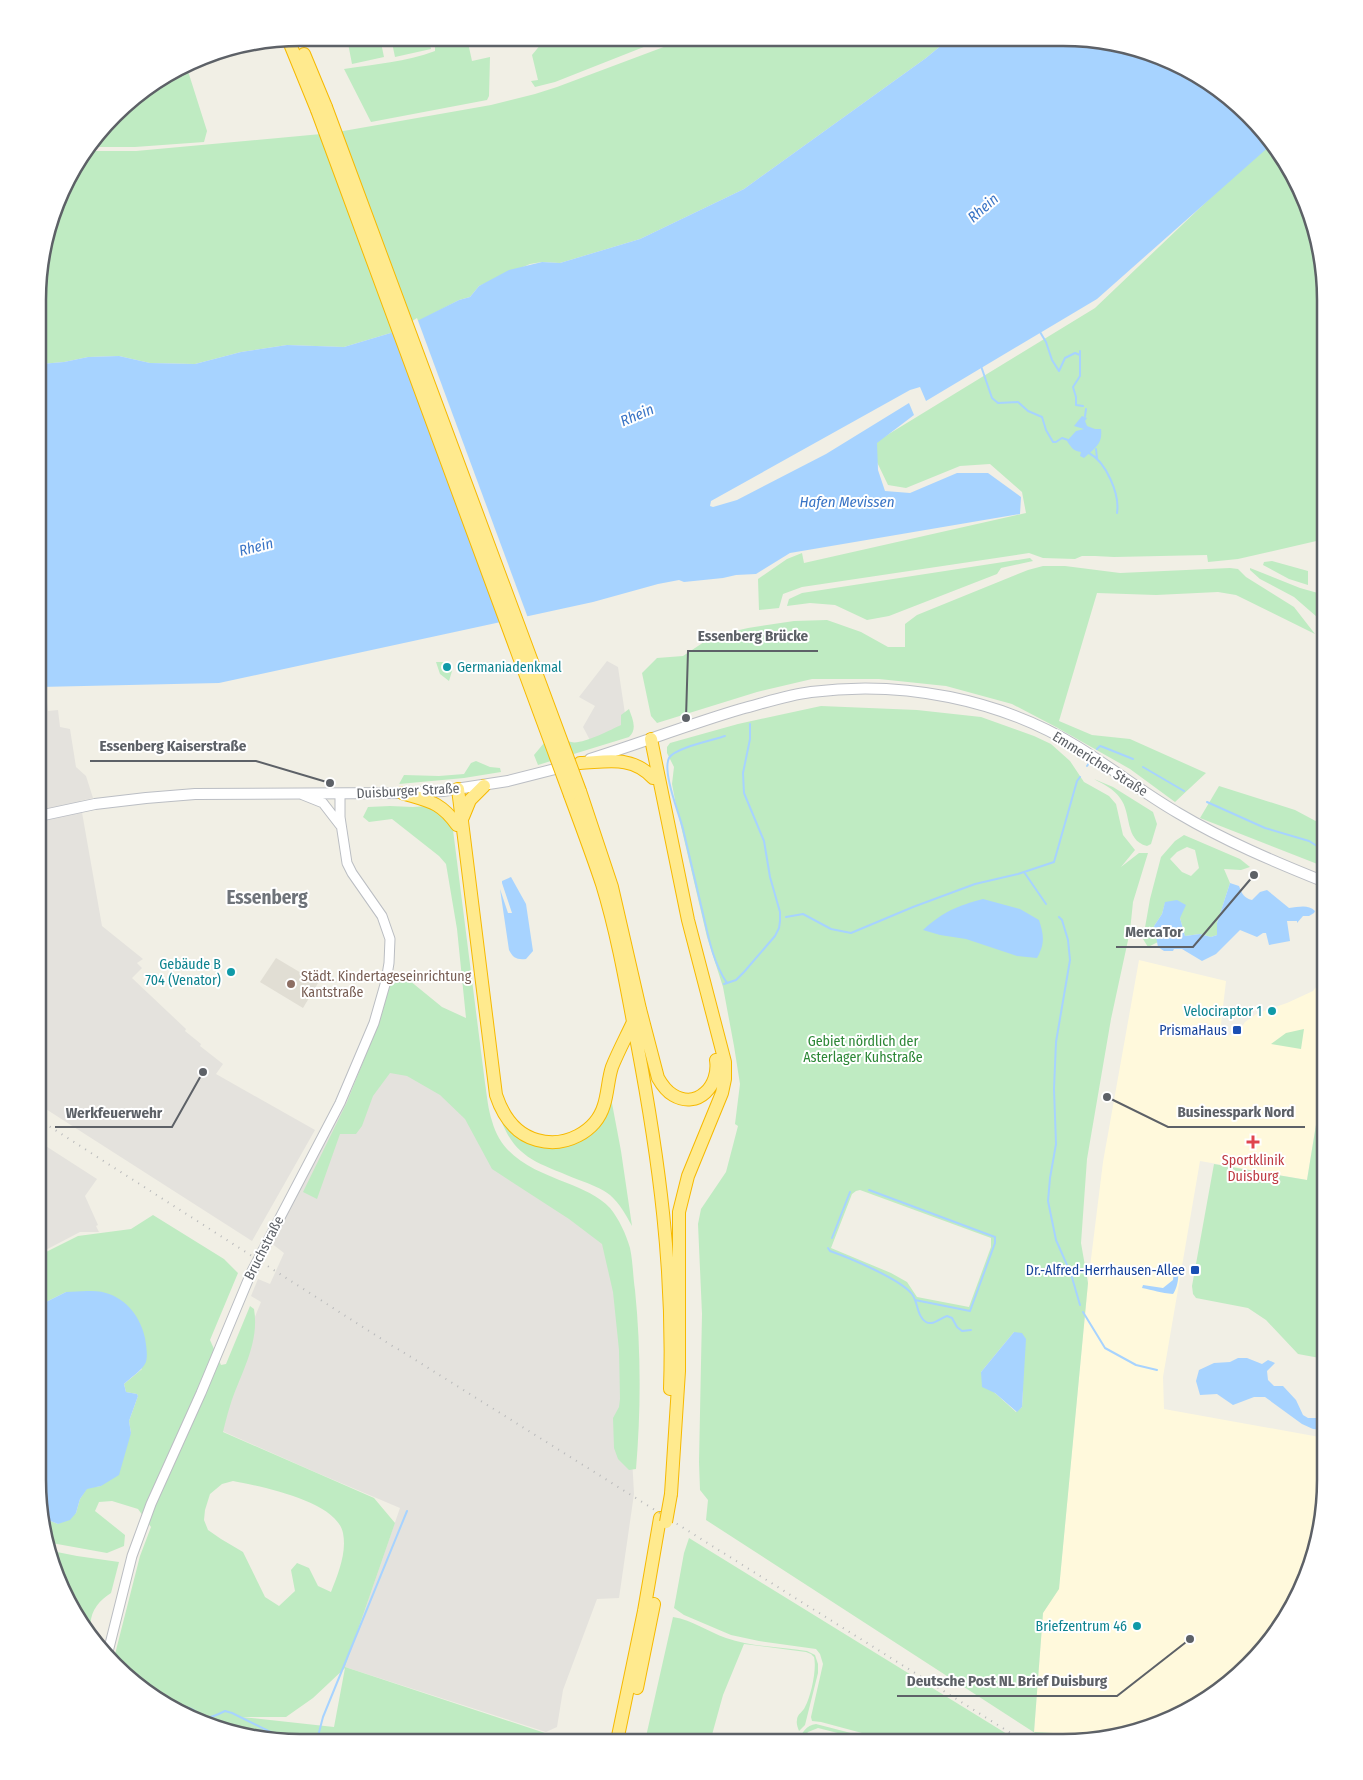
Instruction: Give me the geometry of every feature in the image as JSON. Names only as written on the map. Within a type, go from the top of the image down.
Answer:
[{"type":"highway","points":[[300,46],[575,793],[617,943],[658,1165],[665,1223],[669,1293],[670,1368],[668,1493]]},
{"type":"highway","points":[[291,47],[322,108]]},
{"type":"highway","points":[[575,793],[601,849],[622,926],[658,1078],[673,1095],[685,1099],[698,1097],[709,1090],[716,1077],[716,1054],[669,857],[647,740]]},
{"type":"highway","points":[[626,1734],[668,1493],[679,1371],[680,1212],[688,1176],[722,1094],[725,1079],[724,1062],[688,920],[647,740]]},
{"type":"highway","points":[[580,763],[627,762],[642,767],[653,778]]},
{"type":"highway","points":[[459,823],[466,806],[484,786]]},
{"type":"highway","points":[[455,789],[496,1094],[506,1117],[515,1128],[530,1138],[555,1143],[580,1135],[590,1128],[599,1117],[604,1105],[612,1068],[633,1022]]},
{"type":"highway","points":[[402,793],[441,806],[459,823]]},
{"type":"highway","points":[[622,926],[666,1161],[679,1277]]},
{"type":"highway","points":[[619,1734],[649,1607]]},
{"type":"main road","name":"Emmericher Straße","points":[[647,740],[767,702],[810,692],[865,690],[909,691],[932,694],[990,708],[1042,728],[1077,746],[1182,816],[1231,842],[1317,879]]},
{"type":"main road","name":"Duisburger Straße","points":[[46,814],[95,804],[146,798],[227,793],[402,793],[484,786],[542,774],[647,740]]},
{"type":"street","points":[[303,794],[323,803],[341,826]]},
{"type":"street","name":"Bruchstraße","points":[[109,1646],[132,1556],[151,1504],[201,1393],[251,1273],[340,1103],[374,1023],[380,1003],[389,963],[390,939],[382,916],[347,863],[341,826],[340,794]]},
{"type":"shaded area","points":[[607,661],[618,667],[627,727],[591,742],[583,727],[595,706],[579,697]]},
{"type":"shaded area","points":[[46,702],[48,711],[58,710],[60,727],[70,729],[76,767],[86,776],[93,798],[80,801],[102,926],[143,959],[137,963],[142,968],[132,978],[186,1029],[185,1031],[201,1044],[200,1046],[223,1064],[216,1074],[315,1130],[252,1241],[46,1109]]},
{"type":"shaded area","name":"Städt. Kindertageseinrichtung Kantstraße","points":[[276,958],[318,983],[303,1008],[260,982]]},
{"type":"shaded area","points":[[1139,960],[1226,981],[1220,1033],[1236,1036],[1245,1022],[1258,1013],[1287,1003],[1313,991],[1317,986],[1317,1117],[1307,1180],[1200,1161],[1163,1377],[1164,1409],[1317,1437],[1315,1513],[1308,1545],[1297,1577],[1283,1607],[1254,1647],[1230,1671],[1190,1700],[1144,1720],[1112,1729],[1063,1734],[1034,1733],[1043,1613],[1059,1588],[1088,1283],[1103,1162]]},
{"type":"shaded area","points":[[375,1038],[476,1101],[493,1145],[526,1175],[589,1205],[623,1290],[634,1494],[619,1598],[597,1599],[563,1690],[557,1727],[546,1732],[345,1667],[400,1508],[211,1426],[261,1302],[251,1296],[258,1279],[270,1284],[284,1253],[271,1243],[345,1105]]},
{"type":"shaded area","points":[[46,1146],[97,1179],[85,1196],[98,1225],[96,1226],[99,1232],[80,1232],[46,1250]]},
{"type":"green space","points":[[349,46],[382,46],[384,57],[352,64]]},
{"type":"green space","points":[[393,46],[430,46],[431,49],[395,57]]},
{"type":"green space","points":[[435,46],[469,46],[472,61],[490,57],[489,96],[487,100],[371,122],[344,69],[413,58],[435,51]]},
{"type":"green space","points":[[539,46],[646,46],[555,82],[535,87],[531,81],[538,80],[532,55]]},
{"type":"green space","points":[[666,46],[941,46],[744,189],[640,239],[560,263],[542,262],[530,264],[479,286],[470,297],[459,300],[404,329],[344,347],[287,345],[241,352],[195,364],[150,363],[119,356],[88,357],[46,364],[46,300],[51,251],[60,219],[72,188],[95,151],[136,151],[332,133],[491,105],[557,87]]},
{"type":"green space","points":[[188,72],[207,131],[204,142],[135,147],[98,147],[109,133],[133,109],[159,89]]},
{"type":"green space","points":[[1264,146],[1291,188],[1308,235],[1315,267],[1317,300],[1317,541],[1238,559],[1208,562],[1207,555],[1082,556],[1075,559],[1043,558],[1029,553],[802,587],[783,594],[779,608],[759,610],[758,579],[787,559],[802,553],[804,563],[1026,513],[1022,492],[990,464],[960,466],[906,488],[888,485],[875,458],[873,447],[879,440],[1095,308]]},
{"type":"green space","points":[[1030,558],[1033,561],[1001,568],[997,574],[889,616],[867,620],[835,605],[810,603],[787,606],[789,599],[802,593]]},
{"type":"green space","points":[[1272,561],[1308,571],[1308,585],[1289,579],[1263,565],[1264,562]]},
{"type":"green space","points":[[1043,566],[1065,566],[1120,573],[1238,569],[1246,577],[1294,607],[1315,634],[1236,595],[1218,592],[1156,595],[1097,593],[1059,721],[1092,735],[1130,739],[1206,773],[1175,802],[1130,769],[1012,704],[946,686],[879,679],[812,679],[757,692],[657,723],[651,716],[642,673],[657,658],[683,656],[709,637],[748,628],[794,621],[827,620],[861,632],[888,647],[905,647],[905,624],[917,615],[1028,570]]},
{"type":"green space","points":[[1250,568],[1317,593],[1317,617],[1294,597],[1260,579]]},
{"type":"green space","points":[[436,662],[447,662],[452,671],[449,681],[440,674]]},
{"type":"green space","name":"Gebiet nördlich der Asterlager Kuhstraße","points":[[821,706],[917,710],[981,717],[1051,744],[1070,761],[1084,782],[1109,796],[1116,804],[1123,835],[1135,850],[1121,867],[1139,853],[1148,853],[1133,902],[1130,931],[1111,1019],[1087,1159],[1081,1243],[1088,1283],[1059,1589],[1043,1613],[1034,1732],[1067,1734],[1037,1734],[706,1520],[708,1500],[700,1490],[699,1462],[702,1314],[698,1224],[701,1209],[726,1172],[738,1126],[735,1124],[740,1084],[723,987],[707,937],[676,805],[672,784],[674,767],[667,753],[667,747],[670,743],[738,724]],"holes":[[[860,1190],[991,1238],[991,1247],[969,1307],[917,1297],[907,1282],[891,1273],[831,1248],[852,1194]],[[1014,1332],[1023,1388],[1022,1407],[1016,1412],[995,1393],[981,1372]]]},
{"type":"green space","points":[[629,709],[634,727],[629,737],[538,765],[534,755],[554,731],[568,741],[582,741],[621,725],[621,715]]},
{"type":"green space","points":[[476,761],[490,767],[500,768],[501,772],[464,778],[399,784],[404,775],[439,776],[464,774],[471,763]]},
{"type":"green space","points":[[1094,779],[1113,787],[1153,812],[1157,824],[1151,844],[1147,846],[1135,838],[1129,825],[1124,804],[1118,795],[1112,789]]},
{"type":"green space","points":[[1219,786],[1295,810],[1317,822],[1317,864],[1200,818]]},
{"type":"green space","points":[[428,806],[452,822],[487,1098],[497,1134],[511,1153],[521,1161],[601,1200],[610,1208],[626,1237],[632,1259],[639,1357],[639,1424],[636,1469],[629,1470],[618,1459],[614,1448],[613,1418],[619,1407],[620,1399],[619,1350],[613,1292],[602,1244],[569,1219],[492,1169],[465,1119],[440,1095],[407,1076],[390,1073],[373,1096],[362,1126],[356,1134],[340,1134],[317,1199],[303,1192],[347,1102],[378,1024],[392,973],[398,972],[442,1007],[466,1018],[457,929],[446,864],[439,856],[392,819],[369,822],[363,817],[368,807]]},
{"type":"green space","points":[[1184,835],[1240,859],[1250,867],[1241,870],[1224,869],[1230,883],[1217,923],[1217,935],[1211,937],[1200,934],[1185,936],[1180,918],[1165,903],[1162,914],[1154,926],[1158,942],[1148,947],[1143,939],[1150,899],[1161,857],[1175,841]],"holes":[[[1187,847],[1195,850],[1199,868],[1191,876],[1182,872],[1170,859],[1177,852]]]},
{"type":"green space","points":[[1304,1029],[1301,1049],[1271,1044],[1286,1033]]},
{"type":"green space","points":[[611,1098],[632,1226],[614,1198],[607,1193],[527,1156],[510,1138],[497,1108],[516,1132],[573,1141]]},
{"type":"green space","points":[[1317,1119],[1317,1358],[1298,1354],[1266,1320],[1248,1308],[1196,1298],[1193,1294],[1192,1286],[1214,1164],[1307,1180]]},
{"type":"green space","points":[[153,1215],[224,1259],[238,1273],[210,1340],[221,1365],[226,1364],[250,1306],[254,1309],[255,1322],[252,1347],[230,1406],[223,1432],[374,1498],[395,1523],[345,1667],[548,1734],[300,1734],[267,1732],[235,1725],[188,1708],[159,1691],[133,1671],[115,1653],[140,1556],[151,1527],[138,1509],[112,1501],[99,1502],[95,1511],[125,1535],[124,1546],[107,1553],[55,1544],[49,1521],[58,1524],[76,1513],[80,1499],[87,1488],[101,1486],[131,1433],[129,1421],[138,1396],[137,1394],[126,1392],[124,1384],[142,1369],[66,1292],[46,1302],[46,1252],[78,1236],[131,1229]],"holes":[[[233,1481],[261,1487],[313,1504],[327,1512],[338,1522],[343,1533],[344,1548],[331,1592],[318,1586],[309,1568],[297,1563],[291,1570],[295,1591],[279,1606],[265,1597],[243,1552],[208,1530],[204,1520],[205,1510],[210,1494],[222,1484]],[[345,1668],[334,1727],[242,1717],[286,1717],[313,1698]]]},
{"type":"green space","points":[[689,1538],[1007,1734],[867,1734],[812,1721],[811,1717],[823,1664],[820,1654],[816,1649],[731,1635],[684,1615],[674,1608],[684,1553]]},
{"type":"green space","points":[[57,1552],[119,1562],[111,1593],[98,1604],[91,1619],[91,1624],[72,1592]]},
{"type":"green space","points":[[673,1617],[736,1641],[807,1651],[815,1655],[818,1673],[805,1725],[799,1731],[797,1726],[798,1716],[804,1709],[811,1690],[815,1668],[814,1657],[806,1652],[744,1644],[723,1695],[712,1734],[647,1734]]},
{"type":"green space","points":[[816,1724],[855,1734],[842,1734],[818,1728],[802,1734],[807,1728]]},
{"type":"water","points":[[941,46],[1063,46],[1096,48],[1128,55],[1175,72],[1204,89],[1230,109],[1254,133],[1266,149],[1097,299],[926,401],[920,387],[910,390],[711,501],[710,506],[713,507],[737,500],[826,454],[909,403],[914,415],[877,443],[878,470],[885,491],[910,493],[957,473],[988,473],[1021,497],[1020,514],[790,553],[756,574],[684,582],[679,580],[658,584],[593,602],[219,683],[46,687],[46,364],[88,357],[119,356],[150,363],[195,364],[241,352],[287,345],[344,347],[404,329],[459,300],[470,297],[479,286],[509,270],[542,262],[560,263],[640,239],[744,189]]},
{"type":"water","points":[[1082,416],[1087,418],[1085,421],[1087,426],[1101,429],[1099,442],[1084,458],[1080,456],[1081,452],[1074,450],[1067,441],[1076,431],[1084,429],[1074,426]]},
{"type":"water","points":[[511,877],[526,904],[533,951],[526,959],[516,958],[509,950],[500,889],[508,913],[512,913],[502,883],[502,881]]},
{"type":"water","points":[[1230,883],[1239,886],[1244,895],[1252,900],[1260,892],[1267,890],[1289,908],[1306,907],[1315,911],[1309,916],[1303,916],[1297,923],[1297,921],[1287,921],[1290,941],[1269,945],[1266,933],[1257,937],[1240,930],[1216,954],[1202,961],[1182,949],[1164,951],[1158,947],[1154,926],[1162,914],[1165,902],[1177,900],[1186,905],[1180,918],[1185,936],[1200,934],[1211,937],[1217,935],[1217,923]]},
{"type":"water","points":[[983,899],[1020,909],[1039,920],[1043,939],[1037,958],[1017,956],[966,939],[923,930],[951,910]]},
{"type":"water","points":[[1177,1270],[1178,1282],[1173,1294],[1142,1288],[1143,1285],[1163,1288],[1173,1280],[1174,1271]]},
{"type":"water","points":[[66,1292],[101,1292],[114,1296],[127,1305],[140,1323],[143,1331],[147,1359],[142,1368],[124,1384],[126,1392],[137,1394],[138,1396],[129,1421],[131,1433],[119,1475],[101,1486],[87,1489],[80,1499],[76,1513],[70,1520],[58,1524],[49,1521],[46,1480],[46,1302]]},
{"type":"water","points":[[1014,1332],[1022,1333],[1026,1339],[1022,1407],[1017,1412],[995,1393],[982,1387],[981,1372]]},
{"type":"water","points":[[1238,1358],[1247,1358],[1262,1364],[1268,1360],[1275,1363],[1267,1371],[1268,1380],[1274,1386],[1283,1386],[1296,1400],[1303,1415],[1308,1418],[1317,1418],[1317,1429],[1302,1424],[1265,1397],[1254,1397],[1233,1405],[1217,1394],[1200,1395],[1196,1381],[1199,1370],[1214,1363],[1230,1362]]},
{"type":"pier","points":[[417,318],[528,618],[501,624],[403,327]]},
{"type":"waterway","points":[[1040,332],[1059,371],[1065,358],[1075,353],[1080,355]]},
{"type":"waterway","points":[[1080,351],[1080,376],[1073,387],[1076,405],[1083,406]]},
{"type":"waterway","points":[[981,366],[992,398],[998,403],[1018,402],[1028,411],[1042,417],[1046,430],[1053,442],[1062,438],[1068,440]]},
{"type":"waterway","points":[[1085,416],[1086,409]]},
{"type":"waterway","points":[[1096,449],[1097,458]]},
{"type":"waterway","points":[[1089,453],[1101,464],[1110,479],[1116,497],[1117,513]]},
{"type":"waterway","points":[[724,984],[736,980],[744,972],[775,936],[780,921],[780,912],[770,877],[764,841],[744,793],[743,773],[750,739],[750,724]]},
{"type":"waterway","points":[[725,736],[678,751],[672,754],[667,764],[669,782],[683,829],[710,943],[715,960],[727,983]]},
{"type":"waterway","points":[[1097,749],[1100,746],[1133,759]]},
{"type":"waterway","points":[[1143,767],[1184,791]]},
{"type":"waterway","points":[[786,917],[803,914],[831,929],[851,933],[975,884],[1018,874],[1054,862],[1077,781],[1080,777]]},
{"type":"waterway","points":[[1207,802],[1265,828],[1309,841],[1317,846]]},
{"type":"waterway","points":[[1024,872],[1046,904]]},
{"type":"waterway","points":[[1059,917],[1062,920],[1068,940],[1070,960],[1056,1042],[1054,1089],[1056,1144],[1048,1201],[1056,1240],[1071,1274],[1080,1305]]},
{"type":"waterway","points":[[869,1190],[995,1237],[995,1243],[970,1311],[915,1300]]},
{"type":"waterway","points":[[832,1238],[850,1192]]},
{"type":"waterway","points":[[828,1248],[830,1251],[862,1264],[906,1288],[912,1294],[919,1313],[926,1322],[934,1322],[947,1316],[952,1318],[957,1327],[962,1331],[971,1330]]},
{"type":"waterway","points":[[1083,1312],[1105,1348],[1136,1365],[1157,1370]]},
{"type":"waterway","points":[[319,1734],[323,1717],[407,1511]]},
{"type":"waterway","points":[[187,1708],[195,1711]]},
{"type":"waterway","points":[[210,1717],[225,1711],[271,1732]]},
{"type":"railway","points":[[46,1124],[394,1347]]},
{"type":"railway","points":[[398,1349],[1012,1734]]},
{"type":"place","name":"Germaniadenkmal","points":[[447,667]]},
{"type":"place","name":"Essenberg Brücke","points":[[686,718]]},
{"type":"place","name":"Essenberg Kaiserstraße","points":[[330,783]]},
{"type":"place","name":"MercaTor","points":[[1254,875]]},
{"type":"place","name":"Gebäude B 704 (Venator)","points":[[231,972]]},
{"type":"place","name":"Städt. Kindertageseinrichtung Kantstraße","points":[[291,984]]},
{"type":"place","name":"Velociraptor 1","points":[[1272,1011]]},
{"type":"place","name":"PrismaHaus","points":[[1237,1030]]},
{"type":"place","name":"Werkfeuerwehr","points":[[203,1072]]},
{"type":"place","name":"Businesspark Nord","points":[[1107,1097]]},
{"type":"place","name":"Sportklinik Duisburg","points":[[1253,1142]]},
{"type":"place","name":"Dr.-Alfred-Herrhausen-Allee","points":[[1195,1270]]},
{"type":"place","name":"Briefzentrum 46","points":[[1137,1626]]},
{"type":"place","name":"Deutsche Post NL Brief Duisburg","points":[[1190,1639]]},
{"type":"district","name":"Essenberg","points":[[267,897]]},
{"type":"water label","name":"Rhein","points":[[983,208]]},
{"type":"water label","name":"Rhein","points":[[637,415]]},
{"type":"water label","name":"Hafen Mevissen","points":[[847,502]]},
{"type":"water label","name":"Rhein","points":[[256,547]]}]
